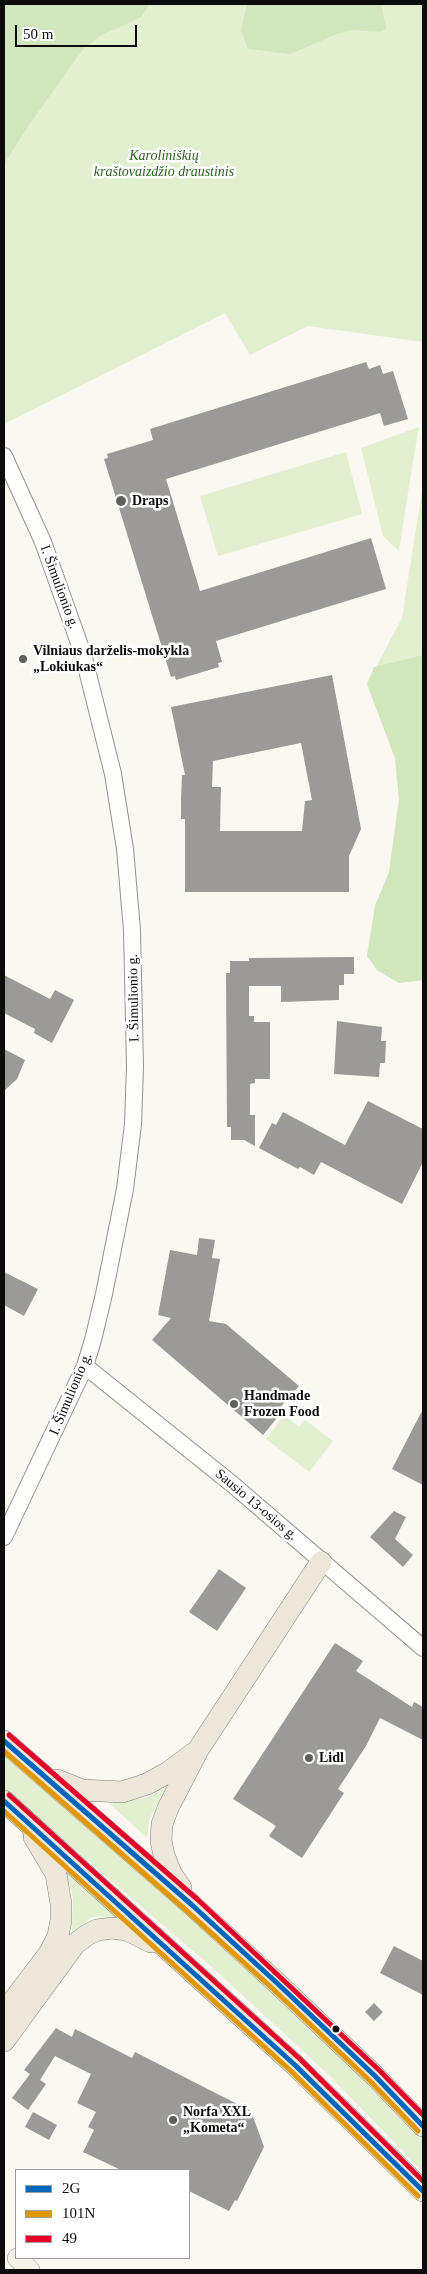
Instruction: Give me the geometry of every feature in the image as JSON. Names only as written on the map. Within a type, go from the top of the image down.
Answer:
[{"type":"main road","points":[[192,1905],[171,1873],[164,1855],[161,1841],[162,1824],[198,1750],[321,1562]]},
{"type":"main road","points":[[4,1741],[192,1905],[368,2069],[423,2126]]},
{"type":"main road","points":[[44,1774],[82,1790],[122,1792],[154,1780],[198,1750]]},
{"type":"main road","points":[[11,1808],[296,2066],[423,2191]]},
{"type":"main road","points":[[4,2013],[50,1952],[58,1936],[61,1920],[61,1904],[56,1874],[11,1808]]},
{"type":"main road","points":[[4,2041],[75,1944],[87,1935],[105,1928],[127,1930],[173,1953]]},
{"type":"main road","points":[[4,2245],[15,2257]]},
{"type":"main road","points":[[17,2259],[30,2270]]},
{"type":"street","name":"I. Šimulionio g.","points":[[4,456],[43,542],[83,654],[113,774],[126,858],[132,930],[135,1067],[133,1124],[124,1189],[104,1294],[85,1366],[4,1537]]},
{"type":"street","name":"Sausio 13-osios g.","points":[[85,1366],[232,1484],[423,1648]]},
{"type":"green space","name":"Karoliniškių kraštovaizdžio draustinis","points":[[4,4],[423,4],[423,342],[308,326],[250,355],[225,313],[4,424]]},
{"type":"green space","points":[[4,4],[150,4],[141,17],[100,36],[83,49],[4,164]]},
{"type":"green space","points":[[247,4],[381,4],[386,27],[385,30],[380,32],[352,30],[337,34],[290,54],[248,49],[241,30]]},
{"type":"green space","points":[[419,427],[399,551],[383,536],[361,448]]},
{"type":"green space","points":[[346,452],[362,514],[218,556],[200,496]]},
{"type":"green space","points":[[423,485],[423,980],[399,983],[377,970],[367,956],[375,906],[389,872],[399,799],[395,758],[367,684],[402,618]]},
{"type":"green space","points":[[423,655],[423,980],[399,983],[377,970],[367,956],[375,906],[389,872],[399,799],[395,758],[367,684],[374,667]]},
{"type":"green space","points":[[284,1415],[299,1427],[305,1420],[333,1441],[309,1472],[266,1439]]},
{"type":"green space","points":[[4,1754],[215,1938],[362,2078],[423,2139],[423,2172],[329,2075],[213,1968],[4,1789]]},
{"type":"green space","points":[[164,1790],[149,1820],[147,1838],[110,1804],[144,1798]]},
{"type":"green space","points":[[65,1866],[123,1916],[92,1917],[72,1932],[73,1898]]},
{"type":"building","points":[[366,362],[369,369],[380,365],[383,374],[393,371],[408,419],[384,426],[380,413],[166,479],[200,591],[371,538],[386,589],[216,641],[222,662],[218,663],[219,667],[176,680],[175,676],[171,677],[104,459],[108,458],[107,454],[153,440],[150,429]]},
{"type":"building","points":[[332,675],[361,829],[349,856],[349,892],[185,892],[185,819],[181,819],[181,800],[182,775],[185,775],[171,707]],"holes":[[[301,743],[312,800],[305,801],[302,831],[220,831],[221,787],[212,787],[213,761]]]},
{"type":"building","points":[[354,957],[354,974],[344,974],[344,985],[339,985],[339,1000],[281,1002],[281,986],[249,986],[249,1016],[254,1016],[254,1022],[270,1022],[270,1079],[255,1079],[255,1083],[250,1084],[250,1115],[255,1115],[255,1146],[244,1140],[231,1140],[231,1127],[227,1127],[226,973],[230,973],[230,961],[249,961],[249,958]]},
{"type":"building","points":[[4,975],[50,999],[55,990],[74,1000],[52,1043],[34,1033],[35,1029],[4,1013]]},
{"type":"building","points":[[337,1021],[382,1027],[381,1041],[386,1041],[385,1063],[380,1063],[379,1077],[334,1074]]},
{"type":"building","points":[[4,1049],[25,1060],[17,1079],[4,1091]]},
{"type":"building","points":[[368,1101],[423,1129],[423,1162],[402,1204],[321,1162],[314,1175],[300,1167],[298,1169],[259,1148],[272,1123],[276,1125],[283,1112],[345,1145]]},
{"type":"building","points":[[199,1238],[215,1240],[212,1258],[220,1259],[209,1321],[226,1324],[299,1386],[278,1410],[281,1413],[263,1435],[152,1340],[171,1318],[158,1315],[170,1250],[197,1255]]},
{"type":"building","points":[[4,1272],[38,1289],[24,1316],[4,1305]]},
{"type":"building","points":[[423,1409],[423,1485],[392,1469]]},
{"type":"building","points":[[394,1511],[406,1517],[395,1539],[413,1555],[403,1567],[370,1537]]},
{"type":"building","points":[[219,1569],[246,1588],[217,1631],[189,1612]]},
{"type":"building","name":"Lidl","points":[[335,1643],[363,1661],[356,1671],[412,1707],[414,1702],[423,1707],[423,1740],[380,1718],[366,1746],[338,1789],[344,1793],[302,1858],[269,1836],[276,1826],[233,1799]]},
{"type":"building","points":[[394,1946],[423,1961],[423,1995],[380,1973]]},
{"type":"building","points":[[374,2003],[383,2012],[374,2021],[365,2012]]},
{"type":"building","name":"Norfa XXL „Kometa“","points":[[56,2028],[72,2037],[75,2029],[132,2058],[135,2052],[251,2111],[264,2147],[237,2201],[235,2200],[229,2211],[190,2192],[190,2169],[119,2169],[83,2152],[94,2130],[88,2127],[96,2112],[77,2103],[91,2074],[55,2056],[40,2080],[46,2084],[28,2110],[12,2098],[30,2074],[24,2070]]},
{"type":"building","points":[[33,2112],[57,2125],[49,2140],[25,2127]]},
{"type":"transit line","name":"49","points":[[9,1735],[197,1899],[380,2071],[423,2115]]},
{"type":"transit line","name":"2G","points":[[4,1741],[192,1905],[278,1984],[375,2076],[423,2126]]},
{"type":"transit line","name":"101N","points":[[4,1751],[273,1989],[370,2081],[418,2131]]},
{"type":"transit line","name":"49","points":[[9,1795],[301,2060],[423,2181]]},
{"type":"transit line","name":"2G","points":[[4,1801],[296,2066],[423,2191]]},
{"type":"transit line","name":"101N","points":[[4,1811],[291,2071],[418,2196]]},
{"type":"place","name":"Draps","points":[[121,501]]},
{"type":"place","name":"Vilniaus darželis-mokykla „Lokiukas“","points":[[23,659]]},
{"type":"place","name":"Handmade Frozen Food","points":[[234,1404]]},
{"type":"place","name":"Lidl","points":[[309,1758]]},
{"type":"place","name":"Norfa XXL „Kometa“","points":[[173,2120]]}]
